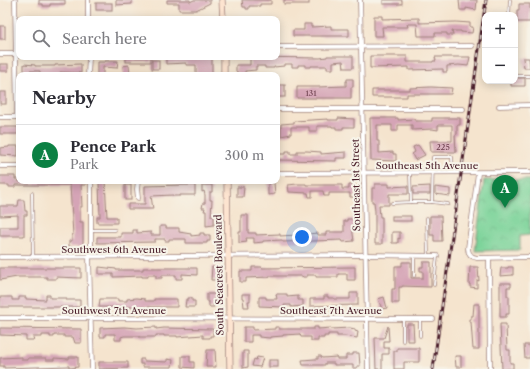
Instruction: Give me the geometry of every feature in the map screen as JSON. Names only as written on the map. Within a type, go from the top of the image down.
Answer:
[{"type":"street","points":[[16,0],[16,16]]},
{"type":"street","points":[[88,0],[88,16]]},
{"type":"street","points":[[222,0],[223,16]]},
{"type":"street","name":"Southeast 1st Street","points":[[360,0],[368,369]]},
{"type":"street","points":[[280,47],[472,46]]},
{"type":"street","points":[[0,54],[16,54]]},
{"type":"street","points":[[17,60],[17,72]]},
{"type":"street","points":[[88,72],[89,60]]},
{"type":"street","points":[[224,60],[224,72]]},
{"type":"street","points":[[499,106],[530,105]]},
{"type":"street","points":[[280,109],[463,109]]},
{"type":"street","points":[[0,117],[16,117]]},
{"type":"street","points":[[0,166],[16,166]]},
{"type":"street","points":[[478,172],[468,248],[469,254],[474,258],[530,258]]},
{"type":"street","name":"Southeast 5th Avenue","points":[[280,173],[530,172]]},
{"type":"street","points":[[91,184],[91,252],[89,257],[92,369]]},
{"type":"street","points":[[138,184],[138,198]]},
{"type":"street","name":"South Seacrest Boulevard","points":[[227,184],[230,369]]},
{"type":"street","name":"Southwest 6th Avenue","points":[[0,257],[437,256]]},
{"type":"street","points":[[489,258],[490,369]]},
{"type":"street","name":"Southeast 7th Avenue","points":[[229,317],[433,318]]},
{"type":"street","name":"Southwest 7th Avenue","points":[[0,318],[229,317]]},
{"type":"lane","points":[[509,12],[510,0]]},
{"type":"lane","points":[[518,76],[530,76]]},
{"type":"lane","points":[[432,202],[433,157],[452,157],[453,172]]},
{"type":"lane","points":[[410,172],[411,202]]},
{"type":"lane","points":[[32,194],[33,257]]},
{"type":"lane","points":[[392,203],[432,202],[448,204]]},
{"type":"lane","points":[[427,218],[428,256]]},
{"type":"lane","points":[[91,230],[115,230]]},
{"type":"lane","points":[[414,256],[414,276]]},
{"type":"lane","points":[[434,285],[437,256]]},
{"type":"lane","points":[[403,318],[403,341]]},
{"type":"lane","points":[[420,318],[420,336]]},
{"type":"green space","points":[[484,180],[530,180],[530,235],[520,236],[520,250],[475,251]]},
{"type":"building","points":[[39,0],[65,0],[65,4],[50,4],[50,6],[43,6],[43,4],[39,4]]},
{"type":"building","points":[[116,0],[132,0],[132,4],[116,5]]},
{"type":"building","points":[[167,0],[190,0],[190,2],[194,0],[210,0],[210,3],[196,10],[179,10],[179,3],[167,3]]},
{"type":"building","points":[[242,0],[271,0],[271,4],[249,6],[249,9],[246,9],[246,7],[243,7]]},
{"type":"building","points":[[284,0],[309,0],[309,4],[284,4]]},
{"type":"building","points":[[383,0],[402,0],[402,4],[383,4]]},
{"type":"building","points":[[459,0],[477,0],[476,10],[466,8],[466,10],[460,10]]},
{"type":"building","points":[[96,3],[112,3],[112,10],[96,10]]},
{"type":"building","points":[[519,4],[530,4],[530,22],[518,22],[517,10],[519,10]]},
{"type":"building","points":[[374,16],[382,16],[382,19],[419,18],[419,23],[470,23],[470,27],[473,27],[472,33],[452,31],[453,35],[447,35],[447,33],[435,33],[435,36],[418,36],[417,24],[407,24],[408,27],[382,27],[383,36],[374,36]]},
{"type":"building","points":[[304,24],[311,24],[311,27],[331,26],[331,29],[349,29],[349,36],[293,36],[293,30],[304,30]]},
{"type":"building","points":[[0,26],[5,26],[5,39],[0,39]]},
{"type":"building","points":[[353,56],[353,68],[344,68],[343,61],[333,62],[333,69],[327,69],[327,66],[305,67],[305,65],[298,65],[298,67],[292,67],[292,64],[284,64],[284,66],[274,68],[256,66],[256,70],[236,72],[236,65],[250,65],[250,60],[280,60],[280,57]]},
{"type":"building","points":[[370,56],[407,56],[407,62],[433,62],[436,61],[435,57],[470,57],[468,66],[447,66],[447,72],[443,72],[443,69],[409,70],[409,67],[370,68]]},
{"type":"building","points":[[523,58],[529,58],[530,68],[524,68]]},
{"type":"building","points":[[126,60],[151,60],[151,62],[126,62]]},
{"type":"building","points":[[152,60],[159,60],[159,69],[152,69]]},
{"type":"building","points":[[166,60],[212,60],[212,72],[196,72],[196,65],[186,65],[186,63],[166,64]]},
{"type":"building","points":[[118,61],[117,68],[103,67],[103,72],[97,72],[97,62]]},
{"type":"building","points":[[0,64],[8,64],[8,71],[0,71]]},
{"type":"building","points":[[24,64],[35,66],[55,66],[81,64],[81,72],[24,71]]},
{"type":"building","points":[[129,65],[130,72],[124,72],[123,66]]},
{"type":"building","points":[[518,78],[525,78],[525,86],[511,86],[511,84],[518,84]]},
{"type":"building","points":[[347,79],[353,79],[351,98],[297,98],[297,87],[346,86]]},
{"type":"building","points":[[280,85],[285,85],[285,97],[280,97]]},
{"type":"building","points":[[410,88],[452,88],[451,94],[407,94],[407,97],[372,97],[372,90],[410,90]]},
{"type":"building","points":[[0,92],[6,92],[6,104],[0,104]]},
{"type":"building","points":[[338,118],[354,119],[354,127],[343,127],[343,129],[336,129],[336,127],[332,126],[317,126],[317,131],[309,131],[309,127],[291,127],[291,134],[281,136],[281,124],[294,123],[294,121],[328,119],[338,120]]},
{"type":"building","points":[[370,118],[398,118],[398,120],[415,119],[415,121],[432,121],[432,118],[460,118],[460,125],[457,125],[457,134],[455,135],[456,152],[431,152],[430,141],[452,141],[452,125],[438,125],[438,130],[412,130],[412,125],[398,125],[398,131],[392,131],[392,125],[377,125],[379,153],[393,152],[393,154],[396,154],[396,161],[371,160]]},
{"type":"building","points":[[0,127],[16,127],[16,134],[0,134]]},
{"type":"building","points":[[418,145],[425,155],[415,160],[412,154],[415,152],[413,147]]},
{"type":"building","points":[[16,146],[16,156],[0,155],[0,148]]},
{"type":"building","points":[[286,151],[290,151],[290,154],[297,154],[297,151],[321,152],[321,154],[346,152],[346,158],[336,158],[336,161],[280,160],[280,154],[286,154]]},
{"type":"building","points":[[0,176],[15,176],[16,184],[86,184],[81,185],[82,207],[80,207],[80,222],[83,222],[83,247],[69,247],[69,241],[72,241],[73,235],[70,185],[15,185],[15,187],[9,187],[9,185],[0,185]]},
{"type":"building","points":[[99,184],[105,184],[107,217],[117,217],[117,223],[97,223],[97,217],[100,217]]},
{"type":"building","points":[[268,184],[274,184],[275,194],[268,195]]},
{"type":"building","points":[[375,184],[389,184],[389,187],[408,186],[408,194],[389,194],[389,205],[379,205],[380,217],[382,217],[382,244],[375,244],[375,211],[374,202],[372,202],[372,188],[375,188]]},
{"type":"building","points":[[125,185],[131,185],[131,200],[125,200]]},
{"type":"building","points":[[195,185],[195,195],[151,196],[153,209],[128,209],[128,204],[145,204],[145,186]]},
{"type":"building","points":[[202,185],[212,185],[210,200],[212,200],[211,216],[214,216],[214,225],[206,226],[206,211],[204,211],[205,208],[202,208],[203,203],[205,203],[205,195],[204,191],[202,192]]},
{"type":"building","points":[[288,185],[342,185],[342,189],[349,189],[349,185],[356,185],[356,197],[350,197],[350,193],[329,193],[329,196],[324,196],[323,191],[312,191],[312,197],[309,197],[308,193],[289,192]]},
{"type":"building","points":[[430,186],[430,194],[413,194],[413,187]]},
{"type":"building","points":[[237,187],[244,187],[243,197],[237,197]]},
{"type":"building","points":[[435,187],[450,189],[450,196],[435,194]]},
{"type":"building","points":[[19,200],[24,200],[25,211],[27,211],[27,215],[24,215],[24,236],[0,236],[0,227],[18,227],[18,215],[0,216],[0,206],[18,206]]},
{"type":"building","points":[[241,215],[248,215],[248,233],[256,233],[256,235],[280,234],[280,236],[318,233],[318,235],[326,235],[326,232],[344,232],[344,221],[347,221],[347,219],[354,219],[354,227],[352,227],[354,241],[283,242],[282,240],[254,243],[254,238],[246,238],[247,242],[239,243],[239,232],[241,232]]},
{"type":"building","points":[[392,216],[411,216],[411,221],[392,221]]},
{"type":"building","points":[[430,216],[441,216],[442,241],[434,241],[434,235],[430,235]]},
{"type":"building","points":[[160,226],[166,226],[166,228],[179,228],[179,232],[191,234],[191,236],[204,233],[204,235],[210,235],[210,241],[207,241],[207,243],[186,243],[186,239],[169,239],[169,241],[165,241],[165,239],[155,239],[155,242],[97,243],[97,237],[121,237],[121,233],[133,233],[133,230],[137,230],[137,233],[151,232],[151,235],[160,235]]},
{"type":"building","points":[[392,232],[400,232],[400,239],[398,238],[398,243],[392,243]]},
{"type":"building","points":[[402,262],[411,262],[411,278],[423,278],[423,271],[420,271],[420,267],[423,267],[423,262],[431,262],[431,287],[399,287],[399,303],[392,303],[392,289],[395,289],[395,266],[402,266]]},
{"type":"building","points":[[99,267],[116,270],[143,270],[143,268],[197,268],[197,275],[182,274],[182,279],[176,279],[176,275],[162,275],[162,278],[156,278],[156,275],[148,275],[148,277],[113,277],[113,274],[99,274]]},
{"type":"building","points":[[212,267],[217,267],[217,280],[211,280]]},
{"type":"building","points":[[252,267],[355,267],[355,280],[347,280],[347,274],[338,274],[338,277],[316,277],[316,275],[307,275],[307,277],[269,276],[246,278],[246,282],[240,282],[240,271],[252,271]]},
{"type":"building","points":[[470,267],[478,267],[479,281],[477,280],[477,288],[470,287],[469,284]]},
{"type":"building","points":[[513,267],[513,275],[500,276],[501,268]]},
{"type":"building","points":[[0,268],[81,268],[81,278],[56,277],[56,279],[47,279],[47,277],[17,277],[0,280]]},
{"type":"building","points":[[500,283],[511,283],[511,287],[507,287],[507,296],[509,296],[509,314],[506,314],[506,317],[500,317]]},
{"type":"building","points":[[350,293],[358,293],[358,305],[310,306],[310,299],[324,299],[324,296],[328,296],[328,298],[334,299],[350,299]]},
{"type":"building","points":[[207,294],[216,294],[216,298],[214,298],[214,307],[209,307],[209,302],[207,302]]},
{"type":"building","points":[[242,294],[250,294],[250,301],[248,301],[249,307],[244,307]]},
{"type":"building","points":[[276,294],[287,294],[287,297],[298,296],[298,300],[303,300],[303,306],[259,306],[259,297],[266,297],[266,299],[277,299]]},
{"type":"building","points":[[46,295],[50,295],[50,298],[80,300],[80,307],[0,307],[0,297],[12,297],[12,300],[19,300],[19,297],[26,297],[26,299],[46,300]]},
{"type":"building","points":[[384,297],[387,308],[382,309],[378,299]]},
{"type":"building","points":[[188,298],[192,298],[192,301],[195,301],[195,307],[185,307],[186,300],[188,300]]},
{"type":"building","points":[[100,299],[118,299],[118,301],[127,301],[127,299],[145,299],[145,301],[154,301],[154,299],[177,299],[177,307],[99,307]]},
{"type":"building","points":[[474,304],[479,304],[479,349],[473,349],[471,322],[469,322],[471,316],[473,316]]},
{"type":"building","points":[[407,324],[413,324],[414,341],[407,341]]},
{"type":"building","points":[[500,324],[506,324],[507,350],[510,350],[510,363],[513,363],[513,369],[502,369]]},
{"type":"building","points":[[388,326],[389,341],[384,341],[384,348],[389,348],[389,354],[382,354],[382,369],[376,369],[375,338],[384,338]]},
{"type":"building","points":[[156,327],[156,329],[213,329],[213,336],[210,336],[210,338],[203,338],[203,335],[177,337],[164,335],[156,335],[156,337],[124,336],[121,337],[121,340],[115,340],[115,334],[105,334],[105,337],[100,337],[100,328]]},
{"type":"building","points":[[244,327],[253,327],[253,330],[275,329],[275,327],[279,327],[279,329],[314,329],[314,327],[318,327],[318,329],[350,328],[355,329],[355,331],[358,332],[357,338],[337,336],[337,334],[328,334],[328,336],[324,336],[324,338],[318,338],[318,341],[311,341],[311,337],[301,337],[300,334],[283,335],[270,338],[259,337],[259,335],[251,335],[251,342],[244,342]]},
{"type":"building","points":[[0,328],[81,329],[81,343],[75,343],[73,337],[64,337],[64,335],[54,335],[54,337],[50,337],[50,335],[42,335],[42,337],[33,337],[34,340],[26,340],[26,336],[0,335]]},
{"type":"building","points":[[524,345],[530,345],[530,358],[525,358]]},
{"type":"building","points":[[397,348],[419,348],[419,362],[404,362],[404,369],[394,369],[394,351],[397,351]]},
{"type":"building","points":[[207,350],[215,350],[216,367],[206,367]]},
{"type":"building","points":[[243,351],[248,351],[248,367],[243,368]]},
{"type":"building","points":[[353,353],[359,353],[360,366],[357,366],[357,368],[353,368],[353,365],[334,365],[334,363],[325,363],[325,365],[303,365],[302,360],[318,359],[318,356],[321,356],[322,358],[337,357],[337,359],[346,359],[346,355],[353,355]]},
{"type":"building","points":[[182,356],[190,356],[190,362],[194,362],[194,368],[182,367]]},
{"type":"building","points":[[455,356],[461,356],[461,367],[456,367]]},
{"type":"building","points":[[22,357],[22,360],[28,360],[28,358],[46,358],[46,360],[54,360],[54,358],[69,359],[69,357],[78,357],[78,367],[4,368],[4,366],[0,366],[0,358]]},
{"type":"building","points":[[257,357],[263,358],[260,367],[252,366],[254,359],[256,360]]},
{"type":"building","points":[[140,359],[144,359],[144,361],[167,362],[167,359],[173,360],[172,367],[143,367],[143,364],[140,364]]},
{"type":"building","points":[[269,360],[278,360],[278,367],[269,367]]},
{"type":"building","points":[[99,362],[128,362],[128,368],[99,369]]},
{"type":"railway","points":[[433,369],[486,0]]},
{"type":"place","name":"Pence Park","points":[[505,208]]}]
